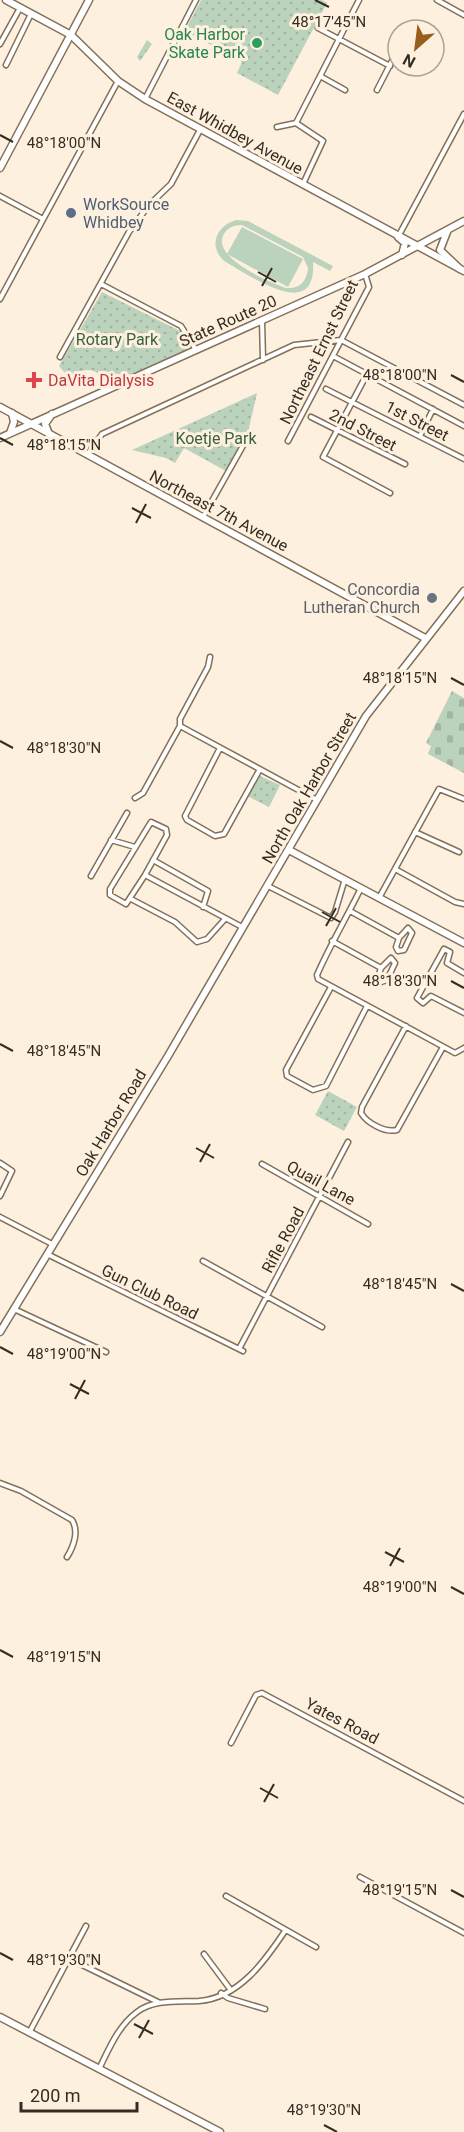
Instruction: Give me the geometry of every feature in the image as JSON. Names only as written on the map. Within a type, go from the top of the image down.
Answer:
[{"type":"street","name":"East Whidbey Avenue","points":[[6,0],[71,35],[118,81],[145,99],[462,270]]},
{"type":"street","points":[[0,168],[89,0]]},
{"type":"street","points":[[145,99],[196,0]]},
{"type":"street","points":[[296,123],[359,0]]},
{"type":"street","points":[[437,0],[464,15]]},
{"type":"street","points":[[0,44],[20,8]]},
{"type":"street","points":[[6,65],[31,14]]},
{"type":"street","points":[[318,28],[386,64]]},
{"type":"street","points":[[377,90],[386,73]]},
{"type":"street","points":[[320,76],[345,90]]},
{"type":"street","points":[[0,299],[118,81]]},
{"type":"street","points":[[402,255],[405,243],[398,237],[464,114]]},
{"type":"street","points":[[277,127],[296,123],[323,141],[303,185]]},
{"type":"street","points":[[60,357],[138,219],[175,179],[200,130]]},
{"type":"street","points":[[0,196],[43,219]]},
{"type":"street","name":"State Route 20","points":[[0,438],[365,274],[464,221]]},
{"type":"street","points":[[447,231],[440,250],[462,270]]},
{"type":"street","name":"Northeast Ernst Street","points":[[288,441],[369,286],[365,274]]},
{"type":"street","points":[[102,284],[181,326],[196,350]]},
{"type":"street","points":[[262,321],[263,360]]},
{"type":"street","points":[[87,455],[102,434],[294,345],[341,340],[464,405]]},
{"type":"street","points":[[333,356],[464,426]]},
{"type":"street","points":[[367,374],[323,457],[390,493]]},
{"type":"street","name":"1st Street","points":[[327,389],[464,459]]},
{"type":"street","name":"Northeast 7th Avenue","points":[[0,407],[425,638]]},
{"type":"street","points":[[420,436],[434,409]]},
{"type":"street","points":[[10,433],[14,422],[12,413]]},
{"type":"street","points":[[49,434],[45,424],[53,413]]},
{"type":"street","name":"2nd Street","points":[[311,417],[405,464]]},
{"type":"street","points":[[203,518],[249,435]]},
{"type":"street","name":"North Oak Harbor Street","points":[[242,927],[290,850],[366,716],[464,591]]},
{"type":"street","points":[[135,798],[143,793],[180,726],[180,719],[208,667],[210,657]]},
{"type":"street","points":[[180,726],[318,800]]},
{"type":"street","points":[[220,748],[185,816],[215,836],[224,834],[260,769]]},
{"type":"street","points":[[379,898],[439,789],[464,799]]},
{"type":"street","points":[[91,876],[127,813]]},
{"type":"street","points":[[151,822],[162,826],[167,835],[130,899],[123,904],[108,892],[135,847],[151,822]]},
{"type":"street","points":[[415,832],[459,852]]},
{"type":"street","points":[[111,840],[135,847]]},
{"type":"street","points":[[290,850],[464,943]]},
{"type":"street","points":[[153,860],[208,891],[203,907]]},
{"type":"street","points":[[395,869],[455,902],[464,904]]},
{"type":"street","points":[[145,875],[242,927]]},
{"type":"street","points":[[268,886],[331,918],[334,916],[345,879]]},
{"type":"street","points":[[361,888],[332,941],[317,975],[320,981],[455,1053],[464,1048]]},
{"type":"street","points":[[130,899],[175,922],[197,942],[207,939],[225,919]]},
{"type":"street","points":[[350,911],[399,938]]},
{"type":"street","name":"Oak Harbor Road","points":[[0,1332],[162,1065],[242,927]]},
{"type":"street","points":[[405,929],[411,930],[412,933],[401,952],[396,949],[399,938],[405,929]]},
{"type":"street","points":[[332,941],[381,968]]},
{"type":"street","points":[[464,973],[447,963],[450,952],[444,949],[417,998],[423,1003],[431,996],[464,1013]]},
{"type":"street","points":[[389,958],[395,961],[384,982],[378,979],[381,968],[389,958]]},
{"type":"street","points":[[331,987],[286,1070],[291,1078],[313,1090],[326,1086],[367,1006]]},
{"type":"street","points":[[406,1026],[362,1107],[361,1113],[365,1119],[387,1131],[397,1130],[443,1047]]},
{"type":"street","name":"Rifle Road","points":[[241,1350],[348,1142]]},
{"type":"street","points":[[0,1163],[12,1171],[0,1196]]},
{"type":"street","name":"Quail Lane","points":[[262,1164],[368,1224]]},
{"type":"street","points":[[0,1217],[52,1244]]},
{"type":"street","name":"Gun Club Road","points":[[47,1254],[241,1350]]},
{"type":"street","points":[[203,1261],[322,1327]]},
{"type":"street","points":[[14,1309],[106,1352]]},
{"type":"street","points":[[0,1483],[21,1491],[72,1520],[76,1530],[72,1549],[67,1557]]},
{"type":"street","name":"Yates Road","points":[[231,1743],[256,1695],[262,1693],[464,1801]]},
{"type":"street","points":[[360,1877],[464,1933]]},
{"type":"street","points":[[226,1896],[316,1947]]},
{"type":"street","points":[[29,2032],[86,1926]]},
{"type":"street","points":[[99,2069],[117,2034],[127,2020],[142,2008],[158,2002],[202,2001],[221,1994],[255,1972],[285,1931]]},
{"type":"street","points":[[204,1954],[230,1989]]},
{"type":"street","points":[[68,1958],[158,2002]]},
{"type":"street","points":[[221,1994],[265,2009]]},
{"type":"street","points":[[0,2017],[220,2132]]},
{"type":"street","points":[[203,2123],[209,2132]]},
{"type":"green space","points":[[201,0],[322,0],[327,3],[278,95],[237,73],[242,62],[185,31]]},
{"type":"green space","points":[[147,40],[152,44],[140,61],[137,57]]},
{"type":"green space","points":[[236,220],[248,221],[333,266],[330,271],[313,262],[311,280],[304,290],[293,293],[264,284],[224,261],[219,255],[215,243],[216,237],[229,223]],"holes":[[[242,225],[303,257],[308,268],[306,277],[299,286],[286,288],[256,275],[234,261],[226,253],[222,244],[223,236],[231,228]]]},
{"type":"green space","points":[[242,227],[303,259],[288,287],[227,254]]},
{"type":"green space","name":"Rotary Park","points":[[102,292],[184,333],[190,343],[189,349],[106,385],[98,374],[90,370],[68,377],[59,366]]},
{"type":"green space","name":"Koetje Park","points":[[257,393],[249,428],[226,471],[184,448],[175,463],[166,458],[132,450]]},
{"type":"green space","points":[[452,691],[464,698],[464,773],[428,754],[431,746],[426,743]]},
{"type":"green space","points":[[260,776],[280,785],[269,807],[247,796]]},
{"type":"green space","points":[[328,1091],[357,1107],[344,1131],[315,1115]]},
{"type":"place","name":"Oak Harbor Skate Park","points":[[257,43]]},
{"type":"place","name":"WorkSource Whidbey","points":[[71,213]]},
{"type":"place","name":"DaVita Dialysis","points":[[34,380]]},
{"type":"place","name":"Concordia Lutheran Church","points":[[432,598]]}]
